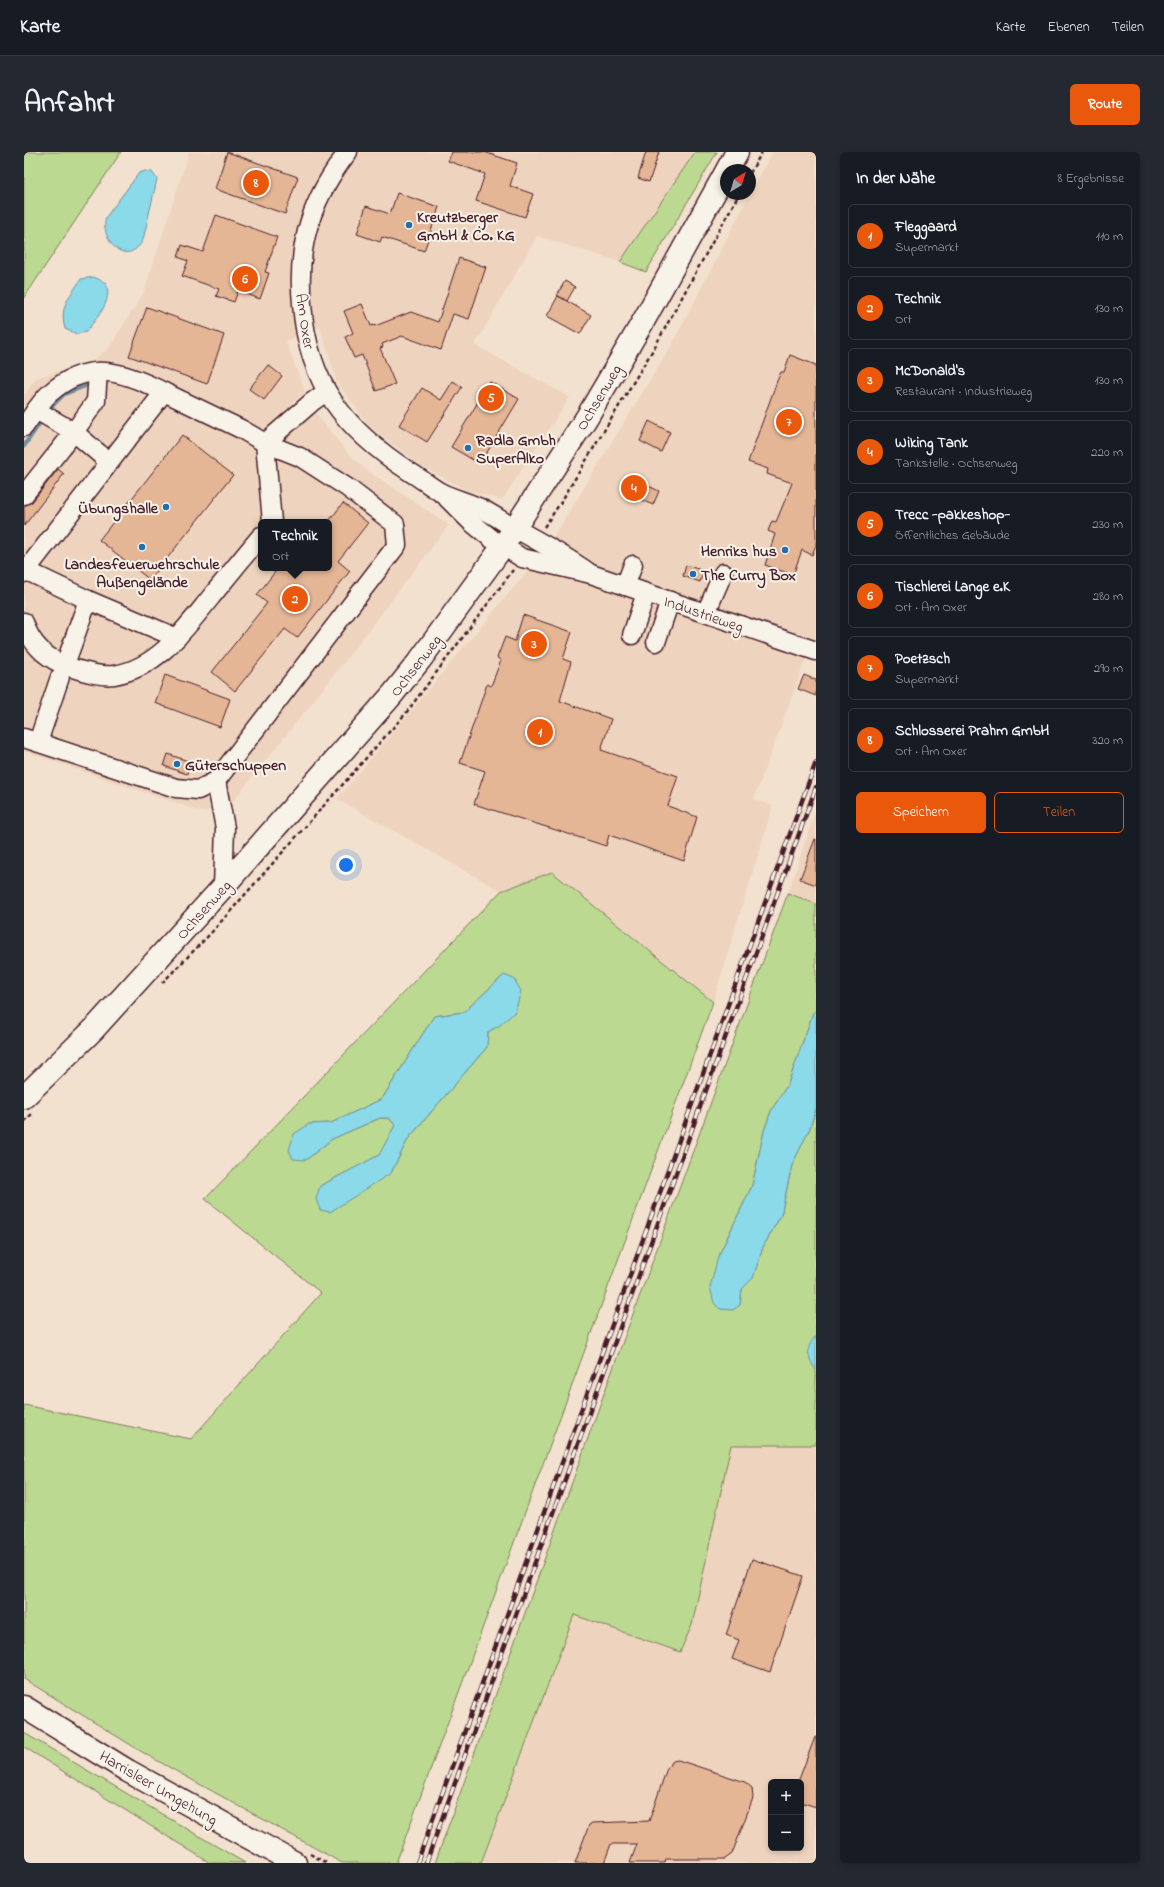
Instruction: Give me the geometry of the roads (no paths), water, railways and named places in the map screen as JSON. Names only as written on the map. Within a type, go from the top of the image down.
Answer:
[{"type":"main road","name":"Ochsenweg","points":[[731,164],[737,152]]},
{"type":"main road","name":"Ochsenweg","points":[[24,1097],[93,1030],[223,888],[392,695],[503,546],[587,417],[644,320],[720,184]]},
{"type":"main road","name":"Harrisleer Umgehung","points":[[24,1707],[128,1770],[295,1863]]},
{"type":"street","name":"Am Oxer","points":[[348,152],[327,182],[316,205],[306,230],[301,254],[300,282],[307,343],[326,392],[359,433],[383,454],[441,492],[482,509],[515,528]]},
{"type":"street","points":[[24,495],[74,432],[96,401],[98,372]]},
{"type":"street","points":[[24,427],[49,393],[66,380],[83,374],[116,372],[140,380],[241,429],[265,443],[300,458],[348,488],[395,524],[397,545],[216,781],[198,790],[176,788],[31,740],[60,677]]},
{"type":"street","points":[[164,392],[24,571],[177,638]]},
{"type":"street","points":[[265,443],[312,402],[326,392]]},
{"type":"street","points":[[36,410],[74,432],[109,462]]},
{"type":"street","points":[[265,443],[272,519]]},
{"type":"street","name":"Am Oxer","points":[[441,492],[471,522],[503,546]]},
{"type":"street","name":"Industrieweg","points":[[515,528],[565,556],[591,574]]},
{"type":"street","points":[[24,622],[27,633],[40,650],[57,662],[80,670],[98,674],[113,675],[136,669],[155,658],[177,638],[258,540]]},
{"type":"street","name":"Industrieweg","points":[[503,546],[522,558],[591,574],[816,651]]},
{"type":"street","points":[[625,586],[633,565]]},
{"type":"street","points":[[706,613],[723,573]]},
{"type":"street","points":[[632,635],[646,593]]},
{"type":"street","points":[[67,659],[88,600]]},
{"type":"street","points":[[656,642],[670,601]]},
{"type":"street","points":[[216,781],[226,828],[223,888]]},
{"type":"water","points":[[145,171],[152,172],[157,179],[143,240],[136,249],[129,252],[122,252],[110,242],[106,234],[106,217],[139,173]]},
{"type":"water","points":[[94,277],[106,283],[108,290],[106,303],[103,309],[86,332],[77,334],[65,329],[63,314],[66,302],[81,279]]},
{"type":"water","points":[[504,975],[514,979],[521,991],[515,1012],[500,1025],[488,1032],[487,1047],[408,1139],[391,1173],[330,1212],[320,1210],[316,1199],[320,1186],[379,1155],[395,1125],[389,1118],[380,1118],[332,1139],[306,1160],[293,1159],[289,1150],[294,1134],[309,1124],[331,1123],[382,1099],[434,1016],[464,1012]]},
{"type":"water","points":[[816,1010],[816,1108],[810,1128],[792,1165],[781,1215],[763,1247],[753,1278],[742,1289],[740,1305],[733,1310],[720,1309],[714,1303],[710,1287],[718,1257],[752,1186],[764,1131],[771,1111],[788,1084],[813,1013]]},
{"type":"water","points":[[816,1337],[816,1370],[808,1353],[810,1344]]},
{"type":"waterway","points":[[50,408],[64,394],[85,386]]},
{"type":"waterway","points":[[24,446],[39,424]]},
{"type":"railway","points":[[417,1863],[816,762]]},
{"type":"railway","points":[[426,1863],[816,787]]},
{"type":"place","name":"Schlosserei Prahm GmbH","points":[[256,183]]},
{"type":"place","name":"Kreutzberger GmbH & Co. KG","points":[[409,225]]},
{"type":"place","name":"Tischlerei Lange e.K","points":[[245,279]]},
{"type":"place","name":"Trecc -pakkeshop-","points":[[491,398]]},
{"type":"place","name":"Poetzsch","points":[[789,422]]},
{"type":"place","name":"Radla Gmbh SuperAlko","points":[[468,448]]},
{"type":"place","name":"Wiking Tank","points":[[634,488]]},
{"type":"place","name":"Übungshalle","points":[[166,507]]},
{"type":"place","name":"Landesfeuerwehrschule Außengelände","points":[[142,547]]},
{"type":"place","name":"Henriks hus","points":[[785,550]]},
{"type":"place","name":"The Curry Box","points":[[693,574]]},
{"type":"place","name":"Technik","points":[[295,599]]},
{"type":"place","name":"McDonald's","points":[[534,644]]},
{"type":"place","name":"Fleggaard","points":[[540,732]]},
{"type":"place","name":"Güterschuppen","points":[[177,764]]}]
